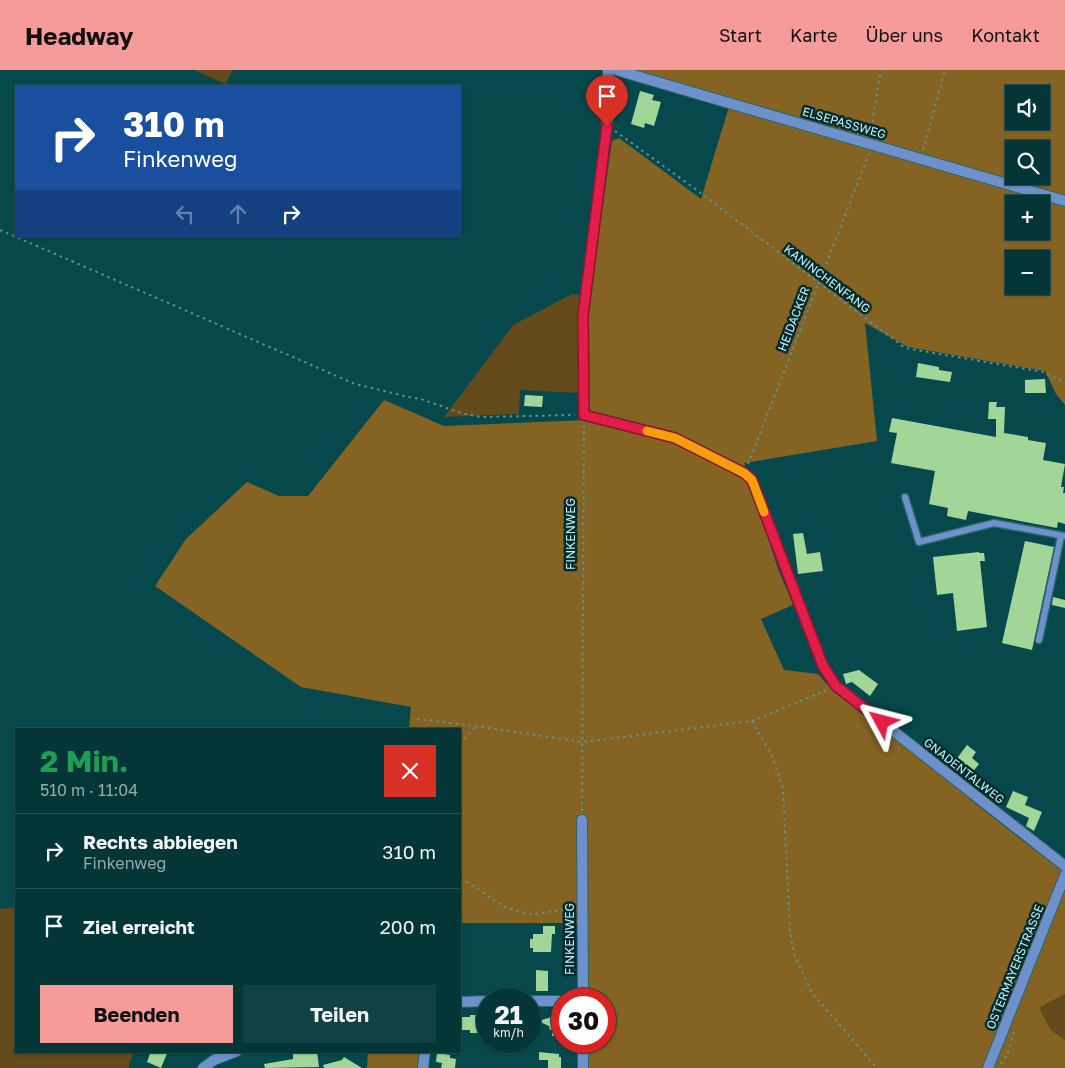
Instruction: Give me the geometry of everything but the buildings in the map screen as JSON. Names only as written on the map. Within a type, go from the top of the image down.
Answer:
[{"type":"street","points":[[608,70],[607,126],[583,316],[584,415],[675,438],[744,473]]},
{"type":"street","name":"ELSEPASSWEG","points":[[616,70],[1065,201]]},
{"type":"street","name":"GNADENTALWEG","points":[[744,473],[752,480],[823,666],[836,686],[1065,866]]},
{"type":"street","name":"FINKENWEG","points":[[582,820],[583,988]]},
{"type":"street","name":"OSTERMAYERSTRASSE","points":[[988,1068],[1065,875]]},
{"type":"street","points":[[461,1002],[476,1002]]},
{"type":"street","points":[[204,1068],[214,1060],[232,1053]]},
{"type":"street","points":[[423,1068],[425,1053]]},
{"type":"street","points":[[583,1053],[583,1068]]},
{"type":"lane","points":[[905,497],[919,542],[994,524],[1063,536],[1039,640]]},
{"type":"path","points":[[873,145],[873,116],[881,70]]},
{"type":"path","points":[[921,159],[945,70]]},
{"type":"path","name":"KANINCHENFANG","points":[[607,126],[694,188],[905,348],[1044,372],[1065,383]]},
{"type":"path","name":"HEIDACKER","points":[[744,473],[873,145]]},
{"type":"path","points":[[0,230],[15,237]]},
{"type":"path","points":[[16,237],[355,384],[421,399],[461,413],[480,416],[584,415]]},
{"type":"path","name":"FINKENWEG","points":[[582,820],[584,415]]},
{"type":"path","points":[[417,718],[583,742],[752,721],[836,686]]},
{"type":"path","points":[[752,721],[772,756],[783,788],[790,931],[794,954],[812,993],[877,1068]]},
{"type":"path","points":[[461,743],[476,726]]},
{"type":"path","points":[[461,880],[492,897],[503,906],[516,910],[532,914],[567,910],[583,913]]},
{"type":"shaded area","points":[[194,70],[233,70],[225,84]]},
{"type":"shaded area","points":[[632,70],[1065,70],[1065,405],[1056,394],[1045,371],[908,347],[865,323],[877,441],[744,463],[778,569],[793,605],[761,619],[784,670],[818,674],[826,683],[1065,873],[1065,994],[1039,1008],[1051,1030],[1065,1040],[1065,1068],[588,1068],[588,1053],[616,1053],[616,988],[588,988],[588,923],[461,923],[461,728],[409,728],[411,707],[301,687],[155,586],[186,539],[247,482],[279,496],[308,496],[384,400],[444,426],[587,420],[588,310],[612,141],[619,138],[701,199],[731,100]]},
{"type":"shaded area","points":[[572,294],[582,295],[579,393],[520,390],[519,414],[444,417],[513,325]]},
{"type":"shaded area","points":[[15,907],[15,1053],[133,1053],[128,1068],[0,1068],[0,909]]},
{"type":"shaded area","points":[[1065,994],[1065,1040],[1051,1030],[1039,1008]]},
{"type":"shaded area","points":[[368,1053],[420,1053],[418,1068],[367,1068]]},
{"type":"slow traffic","points":[[647,431],[675,438],[744,473],[752,480],[764,512]]},
{"type":"route","points":[[607,126],[583,316],[584,415],[675,438],[744,473],[752,480],[823,666],[836,686],[882,722]]}]
